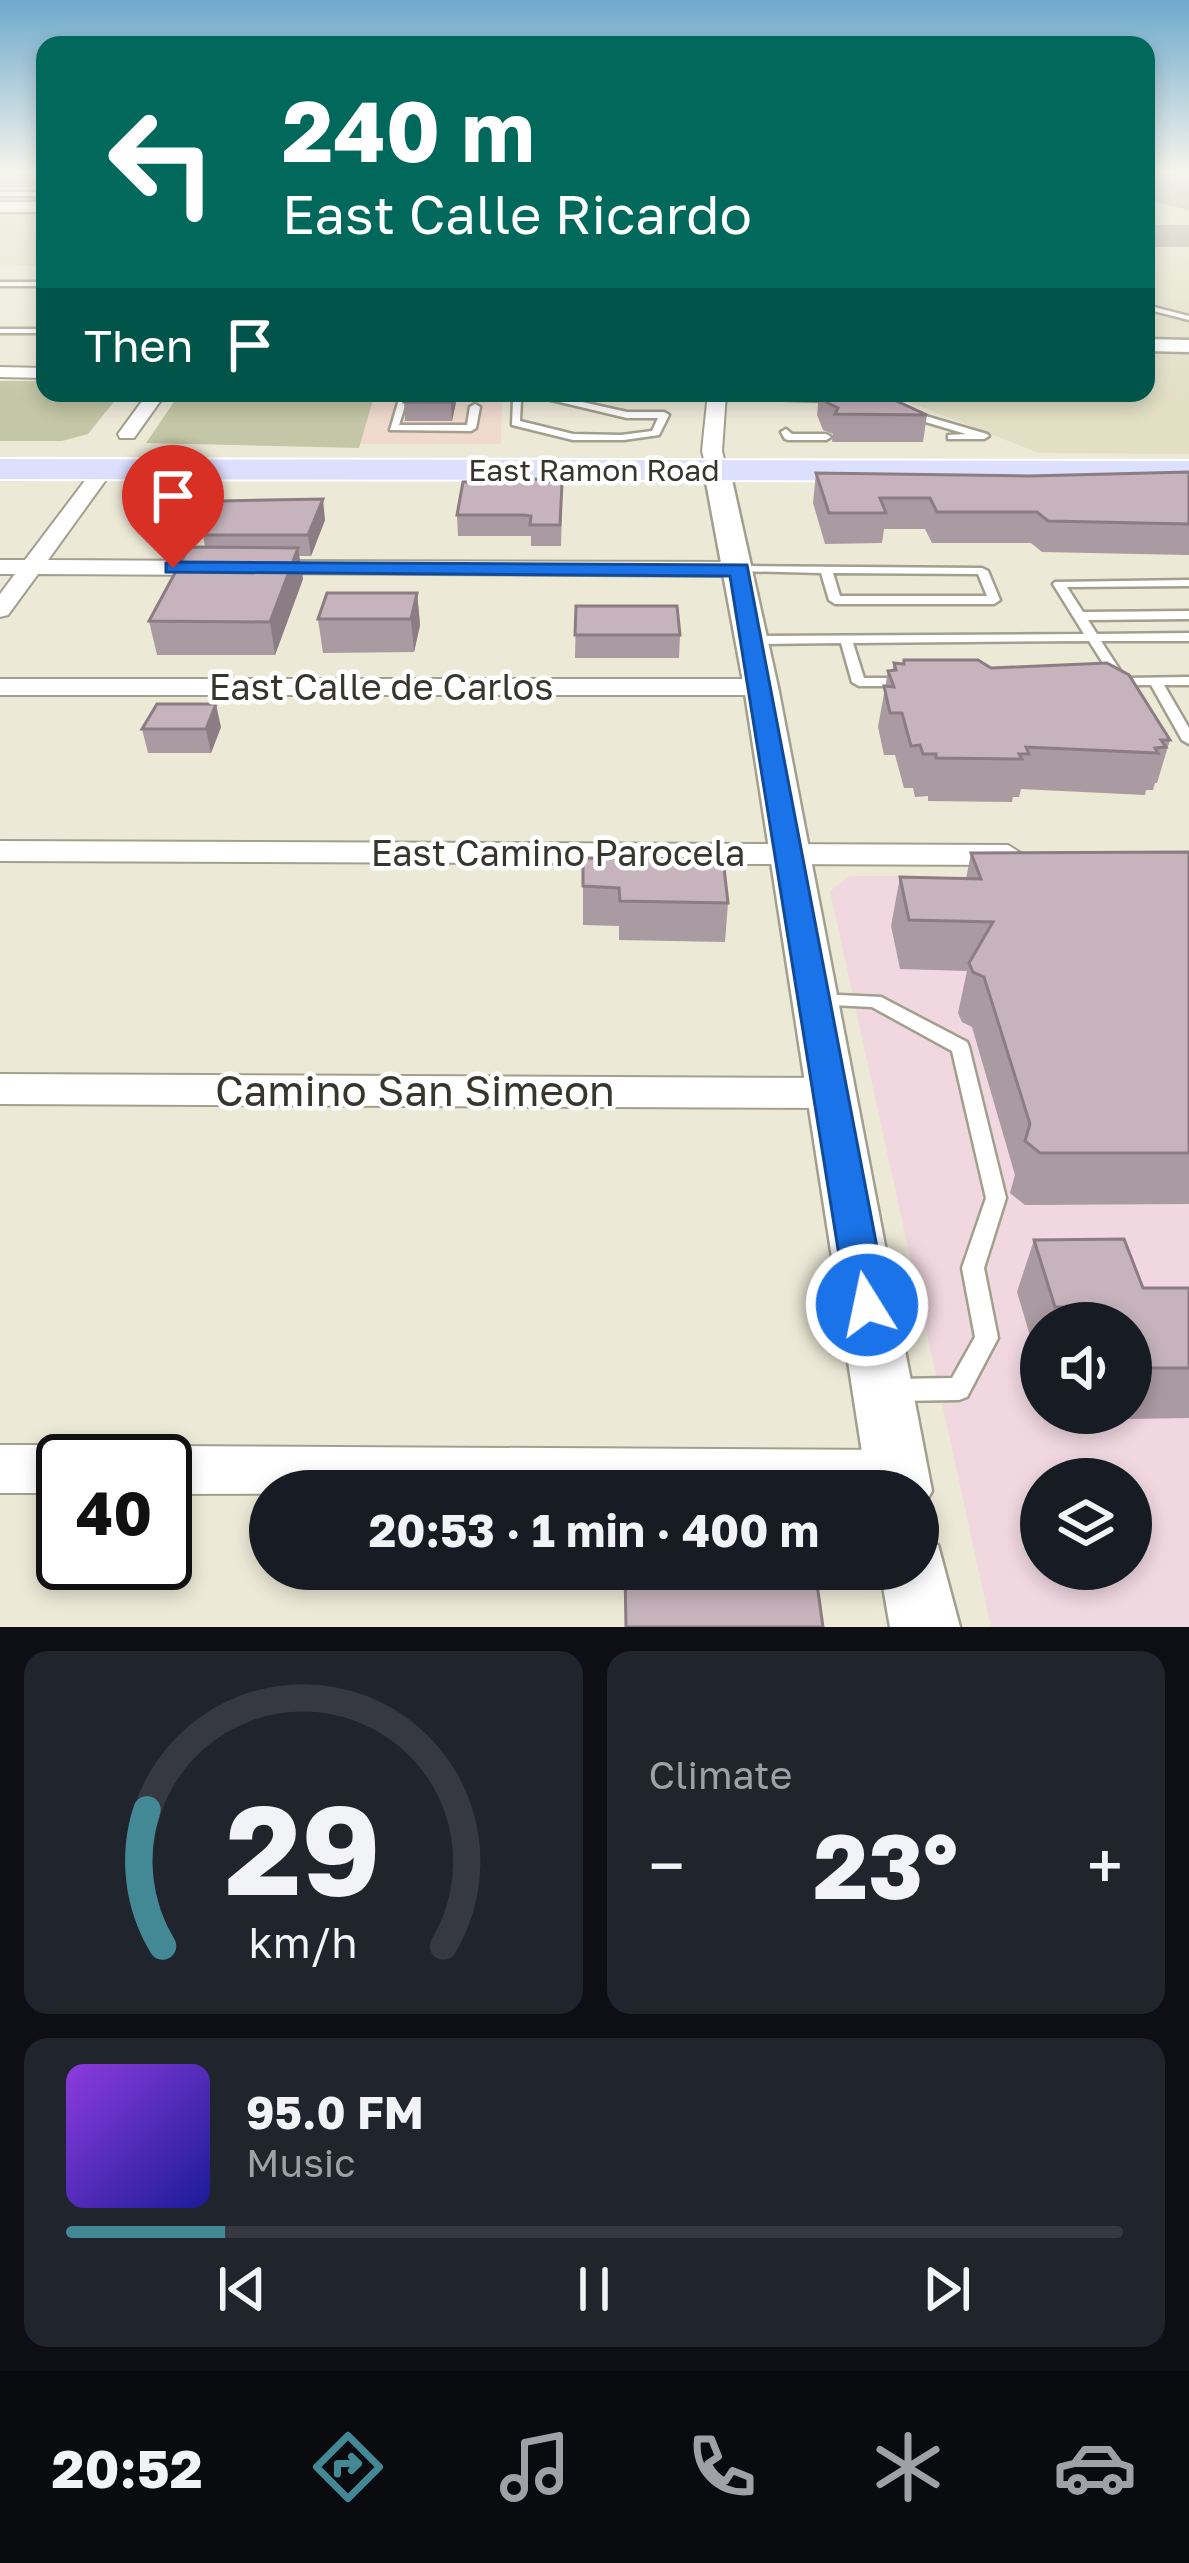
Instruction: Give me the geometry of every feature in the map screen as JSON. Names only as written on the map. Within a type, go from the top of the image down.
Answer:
[{"type":"main road","points":[[40,469],[127,434],[133,450],[169,470]]},
{"type":"main road","name":"East Ramon Road","points":[[0,469],[1189,471]]},
{"type":"street","points":[[1155,345],[1189,346]]},
{"type":"street","points":[[1155,356],[1189,356]]},
{"type":"street","points":[[0,372],[36,373]]},
{"type":"street","points":[[127,434],[150,402]]},
{"type":"street","points":[[716,402],[712,451],[753,640],[896,1470]]},
{"type":"street","points":[[0,610],[103,470]]},
{"type":"street","points":[[0,567],[740,569]]},
{"type":"street","name":"East Calle de Carlos","points":[[0,687],[761,687]]},
{"type":"street","name":"East Camino Parocela","points":[[0,851],[1048,855]]},
{"type":"street","name":"Camino San Simeon","points":[[0,1089],[830,1093]]},
{"type":"street","points":[[0,1469],[36,1469]]},
{"type":"street","points":[[192,1470],[249,1471]]},
{"type":"street","points":[[918,1590],[925,1627]]},
{"type":"lane","points":[[0,284],[36,284]]},
{"type":"lane","points":[[1155,309],[1189,318]]},
{"type":"lane","points":[[0,331],[36,331]]},
{"type":"lane","points":[[402,402],[393,428],[471,428],[476,402]]},
{"type":"lane","points":[[517,402],[514,423],[573,437],[621,437],[656,433],[672,402]]},
{"type":"lane","points":[[568,402],[627,415],[664,415]]},
{"type":"lane","points":[[915,416],[984,436],[951,437]]},
{"type":"lane","points":[[786,432],[788,437],[826,437]]},
{"type":"lane","points":[[740,569],[982,571],[994,600],[835,600],[826,570]]},
{"type":"lane","points":[[1121,682],[1059,584],[1189,583]]},
{"type":"lane","points":[[1080,616],[1189,616]]},
{"type":"lane","points":[[753,640],[1189,637]]},
{"type":"lane","points":[[846,639],[859,682],[930,682]]},
{"type":"lane","points":[[1097,682],[1189,681]]},
{"type":"lane","points":[[1155,682],[1189,740]]},
{"type":"lane","points":[[814,1000],[874,1001],[960,1047],[996,1198],[973,1268],[988,1338],[959,1389],[882,1390]]},
{"type":"shaded area","points":[[0,248],[36,248],[36,266],[0,266]]},
{"type":"shaded area","points":[[1155,248],[1189,248],[1189,454],[1039,453],[908,402],[1155,402]]},
{"type":"shaded area","points":[[372,402],[502,402],[501,444],[360,444]]},
{"type":"shaded area","points":[[850,876],[1189,877],[1189,1627],[991,1627],[830,891]]},
{"type":"green space","points":[[0,381],[36,381],[36,402],[114,402],[88,434],[62,441],[0,441]]},
{"type":"green space","points":[[174,402],[372,402],[359,448],[146,443]]},
{"type":"building","points":[[826,402],[899,402],[927,415],[835,414],[838,408]]},
{"type":"building","points":[[1189,472],[1189,524],[1048,521],[1037,512],[937,512],[930,498],[880,498],[886,513],[829,513],[816,473],[1028,476]]},
{"type":"building","points":[[539,479],[562,483],[560,525],[530,525],[531,516],[524,515],[457,515],[463,482]]},
{"type":"building","points":[[323,499],[308,535],[203,535],[220,501]]},
{"type":"building","points":[[189,547],[298,548],[270,622],[149,621]]},
{"type":"building","points":[[327,593],[417,593],[411,619],[318,619]]},
{"type":"building","points":[[576,606],[677,606],[680,635],[575,635]]},
{"type":"building","points":[[904,660],[978,660],[991,668],[1107,663],[1129,675],[1170,740],[1161,740],[1166,747],[1155,748],[1158,753],[1026,747],[1029,754],[1019,754],[1022,759],[936,758],[936,754],[923,754],[920,745],[911,746],[902,713],[890,713],[884,686],[894,687],[888,671],[896,670],[894,663],[904,664]]},
{"type":"building","points":[[157,704],[216,704],[206,729],[142,729]]},
{"type":"building","points":[[1189,852],[1189,1153],[1040,1153],[1025,1141],[1030,1124],[984,977],[973,972],[969,963],[993,922],[909,920],[900,877],[981,879],[971,853]]},
{"type":"building","points":[[583,858],[723,859],[728,903],[620,901],[619,888],[583,886]]},
{"type":"building","points":[[1124,1239],[1143,1288],[1189,1288],[1189,1368],[1152,1368],[1152,1302],[1053,1302],[1034,1240]]},
{"type":"building","points":[[625,1590],[818,1590],[823,1627],[626,1627]]},
{"type":"route","points":[[173,568],[740,569],[867,1305]]}]
